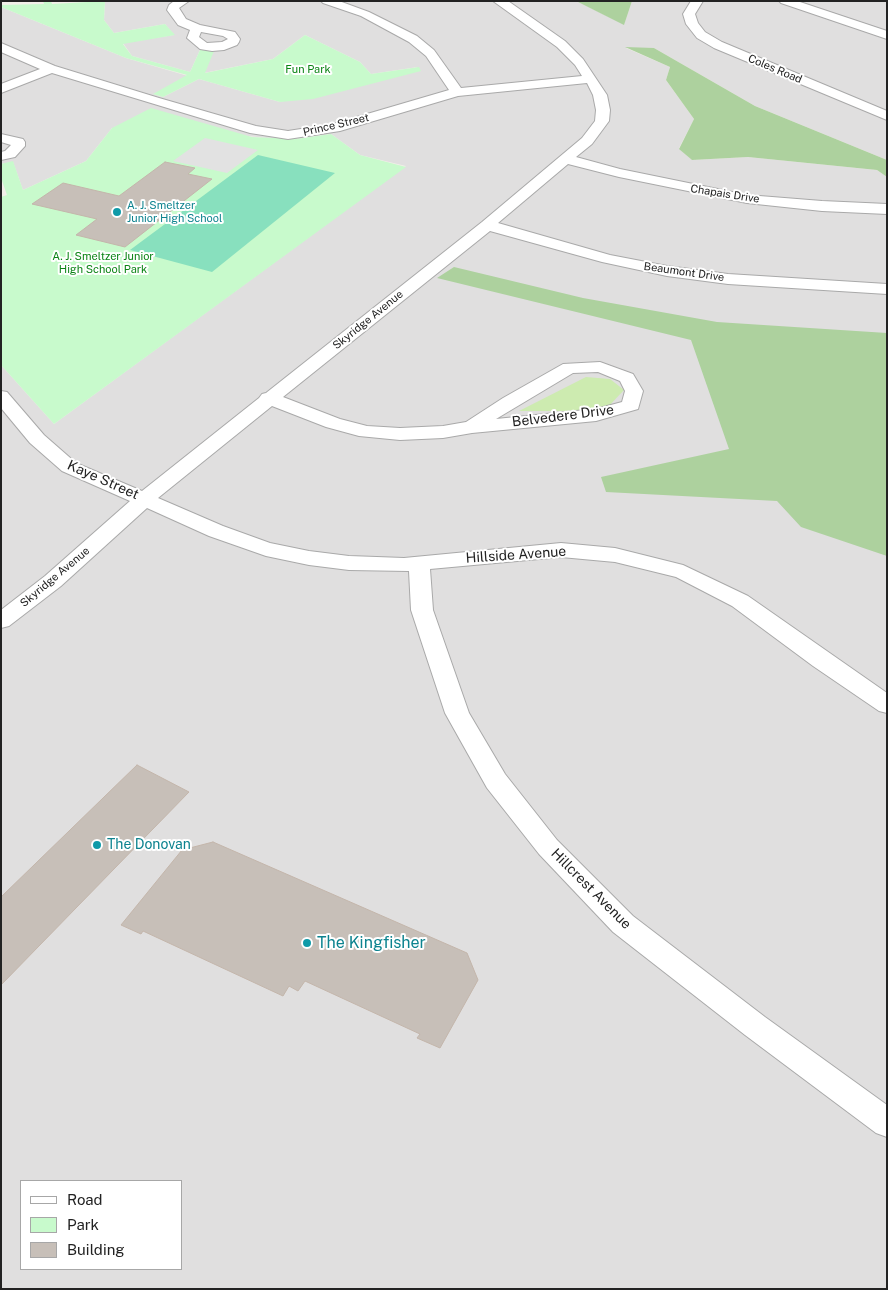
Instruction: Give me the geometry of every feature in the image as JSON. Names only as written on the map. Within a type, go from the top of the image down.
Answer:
[{"type":"street","points":[[182,1],[173,7],[174,12],[182,22],[197,28]]},
{"type":"street","points":[[327,1],[365,14],[413,39],[430,53],[457,92]]},
{"type":"street","name":"Skyridge Avenue","points":[[1,621],[53,581],[145,499],[268,398],[487,225],[586,142],[602,121],[604,110],[600,95],[591,80],[579,62],[561,44],[519,13],[499,1]]},
{"type":"street","name":"Coles Road","points":[[697,1],[690,14],[692,24],[701,35],[726,48],[887,116]]},
{"type":"street","points":[[785,1],[887,35]]},
{"type":"street","name":"Prince Street","points":[[1,47],[51,69],[255,130],[288,134],[308,133],[335,128],[457,92],[526,84],[591,80]]},
{"type":"street","points":[[1,89],[51,69]]},
{"type":"street","points":[[1,138],[18,142],[18,146],[10,154],[1,156]]},
{"type":"street","name":"Chapais Drive","points":[[566,159],[628,176],[747,199],[822,206],[887,209]]},
{"type":"street","name":"Beaumont Drive","points":[[487,225],[608,259],[667,272],[775,283],[887,289]]},
{"type":"street","name":"Belvedere Drive","points":[[268,398],[366,432],[400,434],[443,432],[472,427],[596,415],[631,405],[634,390],[627,378],[600,367],[569,368],[509,402],[472,427]]},
{"type":"street","name":"Kaye Street","points":[[1,396],[37,439],[69,467],[145,499]]},
{"type":"street","name":"Hillside Avenue","points":[[145,499],[216,531],[266,549],[309,558],[348,563],[419,564],[561,550],[615,555],[683,572],[740,601],[887,705]]},
{"type":"street","name":"Hillcrest Avenue","points":[[419,564],[422,610],[457,713],[496,781],[548,847],[623,924],[755,1026],[887,1123]]},
{"type":"shaded area","points":[[105,1],[576,1],[624,24],[632,1],[887,1],[887,160],[755,106],[654,48],[626,48],[670,67],[666,80],[694,119],[679,148],[692,160],[748,157],[877,170],[887,177],[887,1289],[1,1289],[1,365],[54,424],[406,166],[360,155],[331,134],[295,139],[275,139],[239,135],[112,128],[86,161],[23,190],[13,162],[1,164],[1,7],[126,58],[188,76],[154,94],[163,97],[199,79],[280,102],[418,67],[371,74],[360,62],[305,35],[273,59],[204,73],[205,51],[200,50],[190,72],[132,56],[123,43],[174,35],[165,24],[114,33],[104,20]]},
{"type":"shaded area","points":[[205,138],[258,150],[227,173],[173,161]]},
{"type":"green space","name":"Fun Park","points":[[43,1],[51,1],[52,4],[105,1],[104,20],[114,33],[165,24],[175,35],[123,44],[132,56],[190,72],[200,50],[214,51],[205,73],[273,59],[305,35],[360,62],[371,74],[419,67],[421,71],[313,99],[280,102],[199,79],[163,97],[153,94],[187,75],[126,58],[1,7],[1,5],[44,4]]},
{"type":"green space","points":[[576,1],[632,1],[624,25]]},
{"type":"green space","points":[[625,47],[654,48],[755,106],[887,160],[887,177],[877,170],[748,157],[692,160],[679,149],[694,119],[666,80],[670,67]]},
{"type":"green space","name":"A. J. Smeltzer Junior High School Park","points":[[151,108],[252,137],[295,139],[331,134],[360,155],[406,167],[54,424],[1,365],[1,197],[7,195],[1,178],[1,164],[13,161],[23,190],[86,161],[112,128]]},
{"type":"green space","points":[[258,155],[335,173],[212,272],[130,250]]},
{"type":"green space","points":[[454,267],[583,298],[717,322],[887,333],[887,556],[801,527],[777,501],[606,492],[601,477],[729,449],[691,340],[437,278]]},
{"type":"green space","points":[[586,377],[610,379],[624,390],[607,408],[573,411],[519,411]]},
{"type":"building","name":"A. J. Smeltzer Junior High School","points":[[165,162],[195,168],[188,174],[212,179],[125,247],[76,235],[97,219],[32,204],[63,183],[119,196]]},
{"type":"building","name":"The Donovan","points":[[137,765],[189,792],[1,985],[1,897]]},
{"type":"building","name":"The Kingfisher","points":[[213,842],[467,953],[478,980],[440,1048],[417,1038],[420,1034],[305,981],[298,991],[289,986],[283,996],[143,931],[141,934],[121,925],[182,850]]},
{"type":"place","name":"A. J. Smeltzer Junior High School","points":[[117,212]]},
{"type":"place","name":"The Donovan","points":[[97,845]]},
{"type":"place","name":"The Kingfisher","points":[[307,943]]}]
